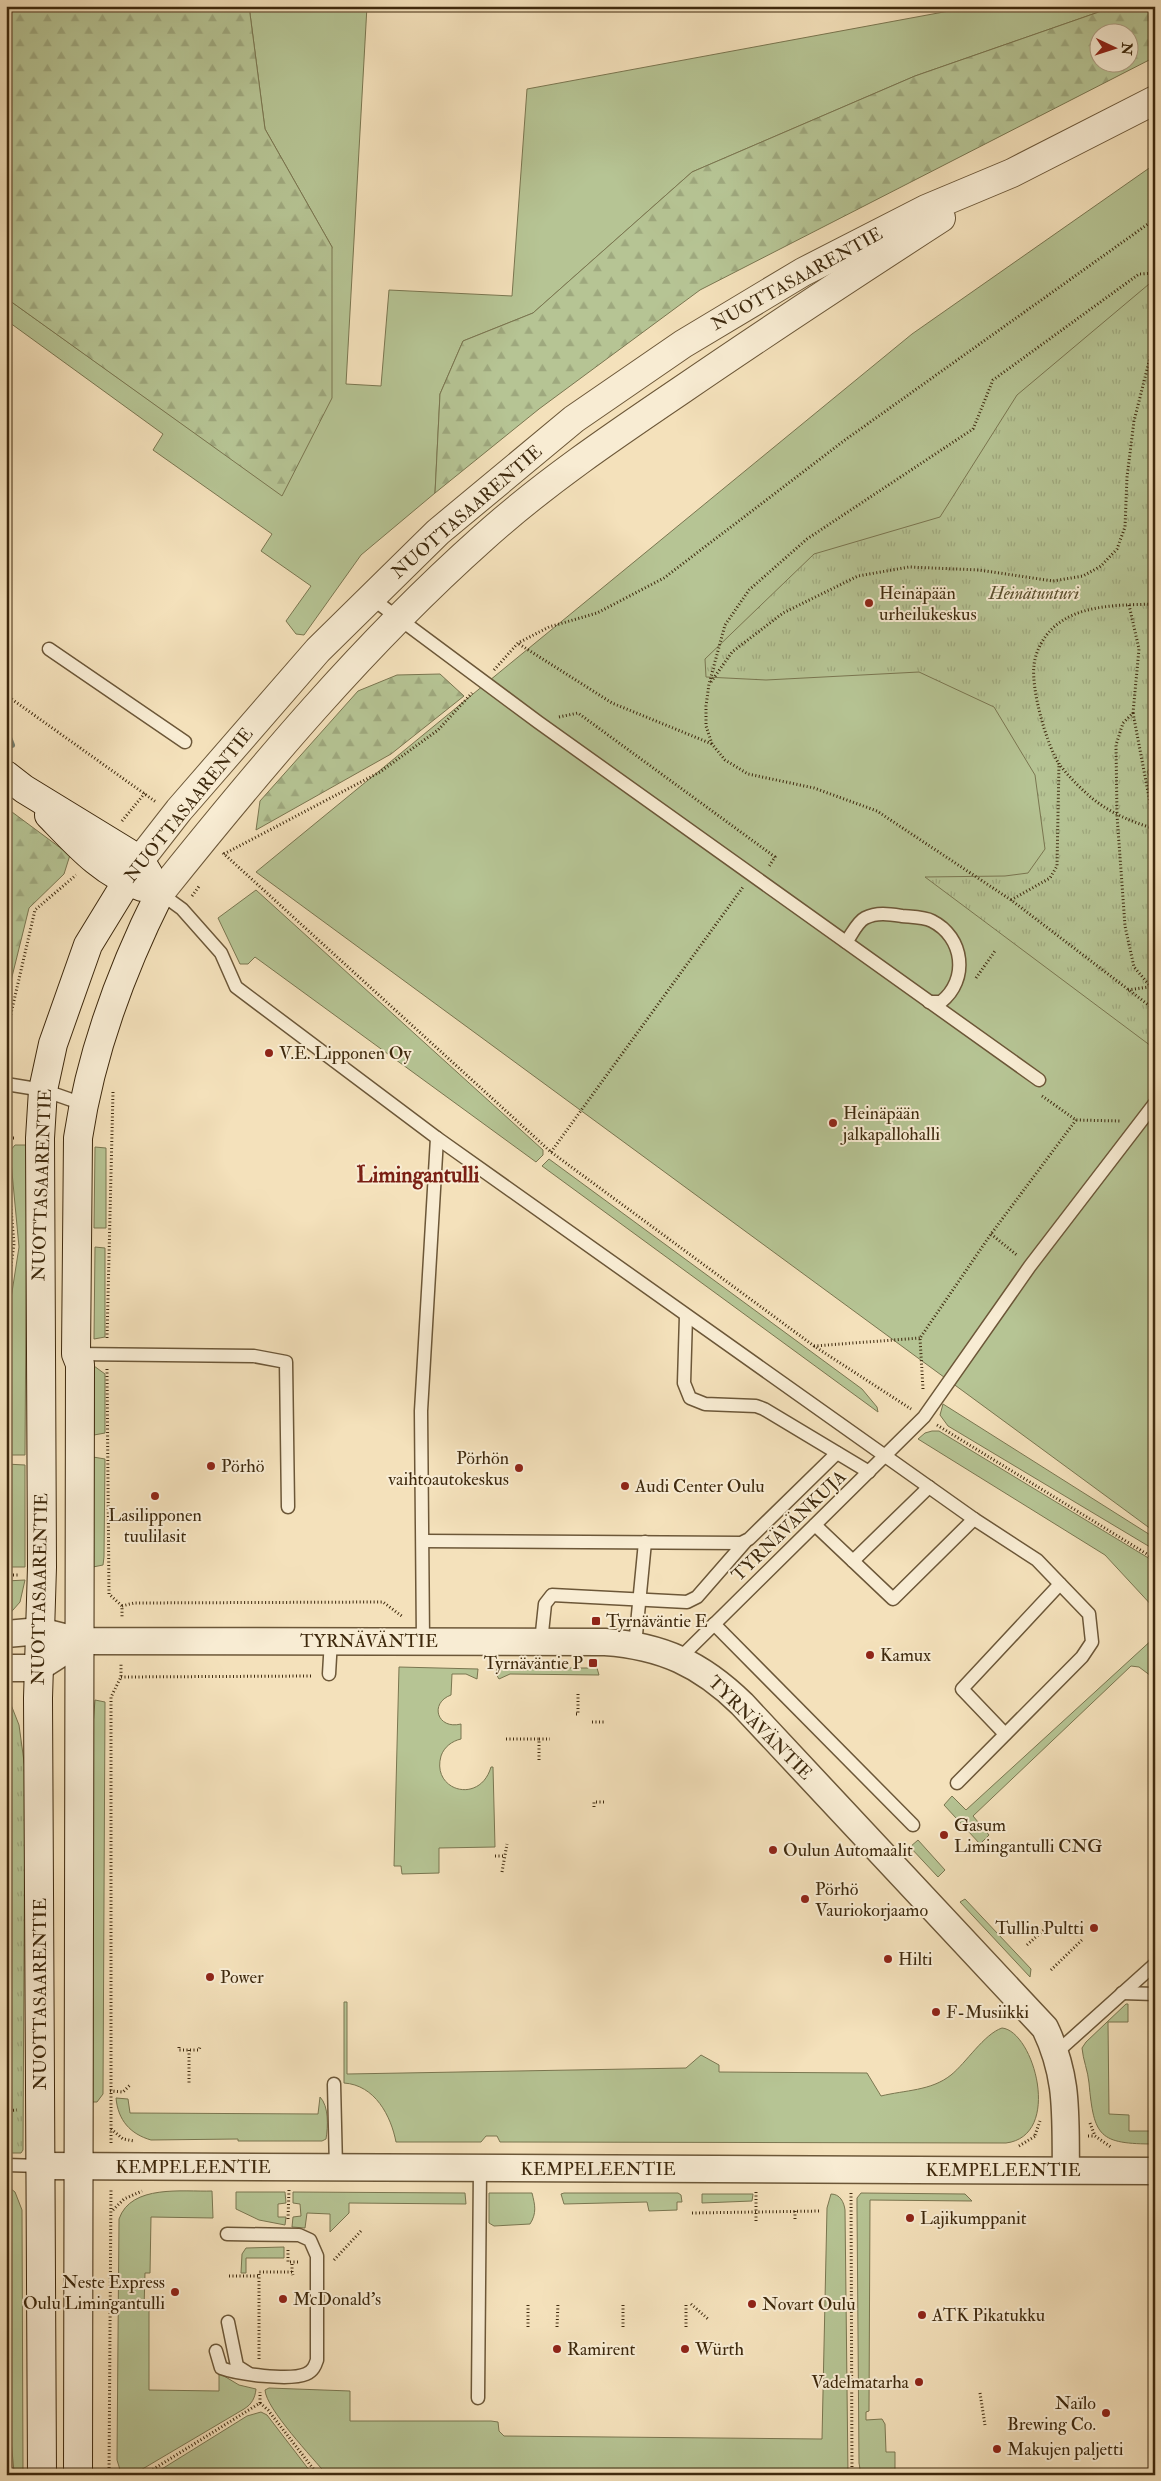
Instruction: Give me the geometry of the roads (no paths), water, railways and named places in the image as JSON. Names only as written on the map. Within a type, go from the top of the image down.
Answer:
[{"type":"main road","name":"NUOTTASAARENTIE","points":[[42,2475],[38,1668],[42,1566],[40,1155],[43,1090],[53,1044],[88,945],[133,871],[179,810],[318,650],[438,532],[574,419],[683,344],[803,272],[926,209],[1012,173],[1155,100]]},
{"type":"main road","name":"NUOTTASAARENTIE","points":[[78,2475],[80,1364],[76,1354],[77,1146],[83,1104],[109,1007],[134,946],[160,893],[280,748],[398,617],[485,536],[599,446],[789,316],[1012,173]]},
{"type":"main road","points":[[15,782],[160,893]]},
{"type":"street","name":"TYRNÄVÄNTIE","points":[[6,1634],[40,1632],[80,1641],[330,1640],[423,1630],[541,1642],[635,1645],[662,1652],[679,1659],[706,1673],[742,1704],[1046,2028],[1057,2052],[1065,2085],[1066,2170]]},
{"type":"street","points":[[6,1668],[38,1668],[80,1641]]},
{"type":"street","name":"KEMPELEENTIE","points":[[41,2166],[1155,2170]]},
{"type":"lane","points":[[370,597],[538,722],[1038,1080]]},
{"type":"lane","points":[[49,649],[185,742]]},
{"type":"lane","points":[[160,893],[182,909],[221,953],[236,987],[437,1138],[929,1488],[1037,1560],[1089,1614],[1092,1642],[1082,1657],[957,1783]]},
{"type":"lane","points":[[846,942],[863,919],[881,913],[931,920],[948,932],[958,950],[960,969],[956,983],[949,996],[941,1002],[930,1002]]},
{"type":"lane","points":[[6,1084],[43,1090],[83,1104]]},
{"type":"lane","name":"TYRNÄVÄNKUJA","points":[[679,1659],[924,1417],[946,1383],[1030,1266],[1155,1103]]},
{"type":"lane","points":[[423,1630],[423,1357],[437,1138]]},
{"type":"lane","points":[[686,1316],[684,1383],[690,1398],[705,1404],[756,1406],[764,1409],[869,1472]]},
{"type":"lane","points":[[76,1354],[254,1356],[286,1362],[288,1507]]},
{"type":"lane","points":[[541,1642],[545,1604],[552,1595],[682,1602],[692,1600],[745,1542],[837,1453]]},
{"type":"lane","points":[[853,1561],[929,1488]]},
{"type":"lane","points":[[815,1525],[893,1599],[974,1519]]},
{"type":"lane","points":[[423,1541],[745,1542]]},
{"type":"lane","points":[[635,1645],[645,1542]]},
{"type":"lane","points":[[1005,1734],[962,1689],[1060,1584]]},
{"type":"lane","points":[[714,1624],[913,1825]]},
{"type":"lane","points":[[329,1674],[330,1640]]},
{"type":"lane","points":[[1057,2052],[1155,1964]]},
{"type":"lane","points":[[1122,1993],[1155,1994]]},
{"type":"lane","points":[[334,2084],[336,2168]]},
{"type":"lane","points":[[6,2165],[41,2166]]},
{"type":"lane","points":[[478,2398],[480,2168]]},
{"type":"lane","points":[[216,2351],[221,2368],[232,2372],[260,2376],[297,2376],[314,2370],[317,2360],[317,2256],[310,2240],[299,2235],[227,2234]]},
{"type":"lane","points":[[228,2322],[237,2366],[248,2373]]},
{"type":"waterway","points":[[8,735],[12,745]]},
{"type":"place","name":"Heinäpään urheilukeskus","points":[[869,603]]},
{"type":"place","name":"V.E. Lipponen Oy","points":[[269,1053]]},
{"type":"place","name":"Heinäpään jalkapallohalli","points":[[833,1123]]},
{"type":"place","name":"Pörhö","points":[[211,1466]]},
{"type":"place","name":"Pörhön vaihtoautokeskus","points":[[519,1468]]},
{"type":"place","name":"Audi Center Oulu","points":[[625,1486]]},
{"type":"place","name":"Lasilipponen tuulilasit","points":[[155,1496]]},
{"type":"place","name":"Tyrnäväntie E","points":[[596,1621]]},
{"type":"place","name":"Kamux","points":[[870,1655]]},
{"type":"place","name":"Tyrnäväntie P","points":[[593,1663]]},
{"type":"place","name":"Gasum Limingantulli CNG","points":[[944,1835]]},
{"type":"place","name":"Oulun Automaalit","points":[[773,1850]]},
{"type":"place","name":"Pörhö Vauriokorjaamo","points":[[805,1899]]},
{"type":"place","name":"Tullin Pultti","points":[[1094,1928]]},
{"type":"place","name":"Hilti","points":[[888,1959]]},
{"type":"place","name":"Power","points":[[210,1977]]},
{"type":"place","name":"F-Musiikki","points":[[936,2012]]},
{"type":"place","name":"Lajikumppanit","points":[[910,2218]]},
{"type":"place","name":"Neste Express Oulu Limingantulli","points":[[175,2292]]},
{"type":"place","name":"McDonald's","points":[[283,2299]]},
{"type":"place","name":"Novart Oulu","points":[[752,2304]]},
{"type":"place","name":"ATK Pikatukku","points":[[922,2315]]},
{"type":"place","name":"Ramirent","points":[[557,2349]]},
{"type":"place","name":"Würth","points":[[685,2349]]},
{"type":"place","name":"Vadelmatarha","points":[[919,2382]]},
{"type":"place","name":"Naïlo Brewing Co.","points":[[1106,2413]]},
{"type":"place","name":"Makujen paljetti","points":[[997,2449]]},
{"type":"district","name":"Limingantulli","points":[[418,1175]]},
{"type":"park label","name":"Heinätunturi","points":[[1034,593]]}]
